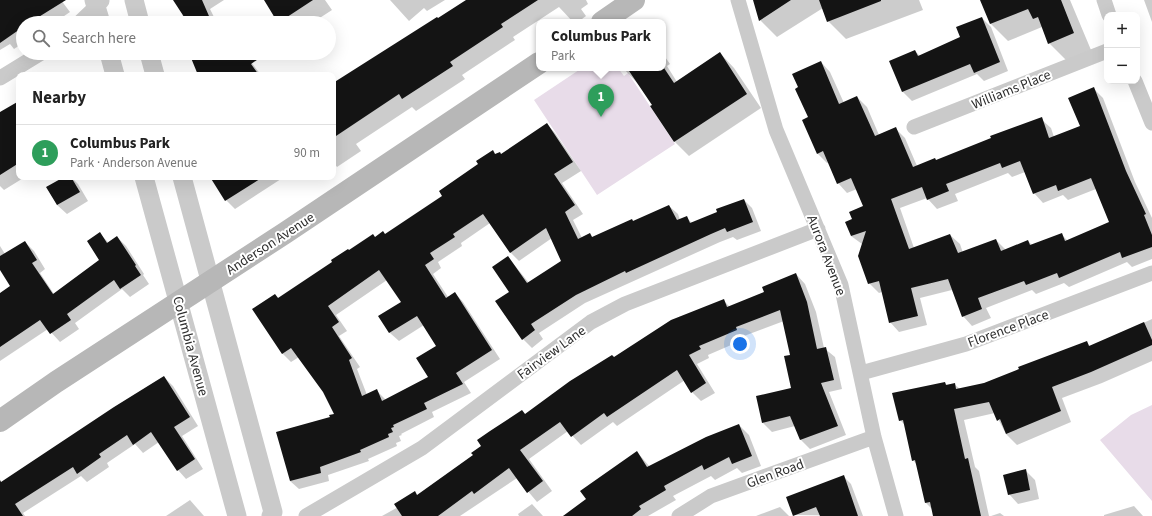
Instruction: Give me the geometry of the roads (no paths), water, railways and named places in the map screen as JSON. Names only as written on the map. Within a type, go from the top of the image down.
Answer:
[{"type":"main road","points":[[606,19],[634,0]]},
{"type":"main road","name":"Anderson Avenue","points":[[0,422],[56,382],[536,65]]},
{"type":"street","points":[[134,0],[138,16]]},
{"type":"street","name":"Aurora Avenue","points":[[738,0],[776,130],[841,285],[874,437],[896,516]]},
{"type":"street","points":[[1104,0],[1108,12]]},
{"type":"street","points":[[88,16],[99,8]]},
{"type":"street","name":"Williams Place","points":[[914,127],[1104,52]]},
{"type":"street","points":[[0,78],[30,60]]},
{"type":"street","points":[[111,60],[114,72]]},
{"type":"street","points":[[151,60],[154,72]]},
{"type":"street","points":[[1136,84],[1152,123]]},
{"type":"street","name":"Columbia Avenue","points":[[145,180],[179,301],[215,442],[237,516]]},
{"type":"street","points":[[183,180],[273,512],[272,516]]},
{"type":"street","name":"Fairview Lane","points":[[306,516],[422,448],[591,322],[625,304],[818,229]]},
{"type":"street","name":"Florence Place","points":[[860,373],[966,344],[1152,273]]},
{"type":"street","name":"Glen Road","points":[[679,516],[711,496],[874,437]]},
{"type":"place","name":"Columbus Park","points":[[601,117]]}]
